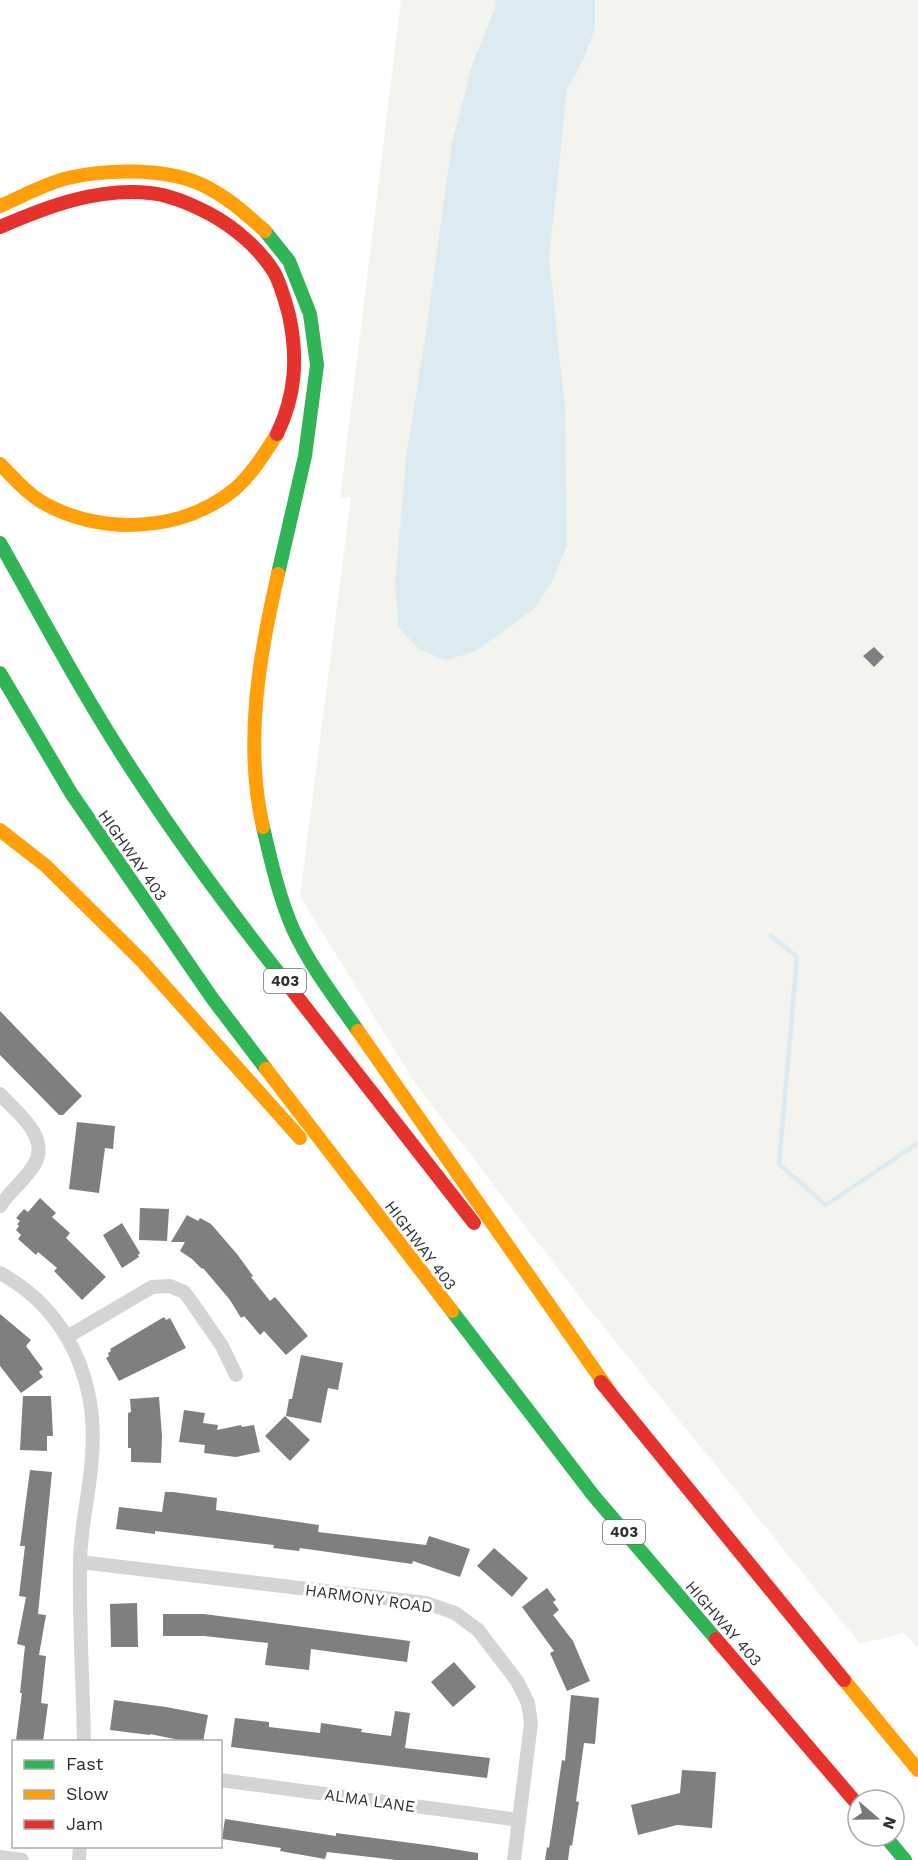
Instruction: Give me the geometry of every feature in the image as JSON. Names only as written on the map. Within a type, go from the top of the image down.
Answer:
[{"type":"highway","points":[[0,206],[66,178],[108,172],[151,172],[198,183],[235,204],[266,232],[289,261],[310,314],[317,365],[306,456],[270,609],[257,688],[254,749],[260,813],[274,873],[294,929],[315,969],[610,1392]]},
{"type":"highway","points":[[0,227],[36,211],[97,195],[150,193],[192,205],[219,219],[247,240],[271,266],[283,294],[294,333],[295,376],[286,418],[263,457],[234,490],[207,506],[173,519],[138,526],[96,522],[59,511],[25,490],[0,464]]},
{"type":"highway","name":"403","points":[[0,543],[59,649],[135,775],[224,904],[489,1243],[918,1770]]},
{"type":"highway","name":"HIGHWAY 403","points":[[0,673],[71,793],[212,998],[593,1495],[846,1791]]},
{"type":"highway","points":[[0,830],[46,866],[141,961],[402,1248]]},
{"type":"highway","points":[[895,1848],[905,1860]]},
{"type":"street","points":[[0,1094],[29,1125],[39,1144],[39,1154],[34,1166],[0,1206]]},
{"type":"street","points":[[0,1273],[31,1293],[67,1337],[84,1375],[90,1397],[93,1455],[80,1562],[84,1740]]},
{"type":"street","points":[[67,1337],[152,1287],[170,1286],[184,1292],[191,1300],[222,1346],[236,1375]]},
{"type":"street","name":"HARMONY ROAD","points":[[80,1562],[426,1603],[455,1613],[478,1630],[517,1681],[528,1703],[531,1723],[514,1860]]},
{"type":"street","name":"ALMA LANE","points":[[222,1780],[519,1820]]},
{"type":"street","points":[[0,1857],[22,1860]]},
{"type":"shaded area","points":[[401,0],[918,0],[918,1649],[904,1633],[860,1644],[582,1300],[413,1080],[300,896],[351,497],[340,499]]},
{"type":"shaded area","points":[[496,0],[595,0],[595,28],[584,58],[567,89],[549,259],[565,408],[567,545],[552,582],[533,610],[474,652],[445,660],[419,649],[399,628],[395,587],[406,458],[452,143],[472,65],[495,8]]},
{"type":"building","points":[[874,647],[884,657],[874,667],[863,656]]},
{"type":"building","points":[[0,1011],[82,1096],[63,1115],[59,1115],[0,1055]]},
{"type":"building","points":[[77,1122],[115,1126],[113,1149],[105,1148],[99,1193],[69,1189]]},
{"type":"building","points":[[40,1198],[56,1213],[52,1217],[70,1233],[66,1238],[106,1277],[82,1300],[54,1271],[57,1268],[38,1252],[36,1255],[18,1239],[21,1235],[16,1230],[20,1221],[16,1218],[24,1209],[28,1212]]},
{"type":"building","points":[[140,1208],[169,1209],[167,1241],[139,1240]]},
{"type":"building","points":[[187,1215],[211,1224],[237,1254],[270,1301],[275,1297],[308,1336],[286,1355],[264,1331],[260,1335],[244,1316],[241,1318],[230,1300],[203,1268],[180,1251],[185,1242],[171,1242]]},
{"type":"building","points":[[122,1223],[140,1253],[139,1257],[122,1268],[103,1235]]},
{"type":"building","points":[[0,1314],[31,1340],[26,1346],[43,1369],[39,1372],[43,1377],[21,1393],[0,1366]]},
{"type":"building","points":[[164,1317],[166,1320],[170,1318],[186,1348],[119,1381],[106,1358],[109,1356],[110,1349]]},
{"type":"building","points":[[301,1355],[343,1363],[338,1390],[328,1388],[321,1423],[286,1416]]},
{"type":"building","points":[[23,1396],[51,1396],[53,1436],[47,1436],[47,1451],[20,1450]]},
{"type":"building","points":[[159,1397],[162,1436],[161,1463],[131,1462],[131,1448],[128,1448],[130,1399]]},
{"type":"building","points":[[184,1410],[205,1413],[203,1423],[218,1425],[217,1430],[254,1425],[260,1452],[236,1457],[204,1453],[205,1445],[179,1442]]},
{"type":"building","points":[[285,1416],[310,1440],[290,1461],[265,1436]]},
{"type":"building","points":[[30,1470],[52,1472],[38,1614],[46,1615],[39,1655],[46,1656],[41,1703],[48,1704],[43,1740],[16,1740],[25,1646],[17,1644],[26,1597],[19,1596],[25,1546],[20,1546]]},
{"type":"building","points":[[165,1492],[217,1498],[216,1510],[319,1525],[318,1532],[426,1545],[429,1536],[470,1549],[460,1577],[413,1561],[412,1564],[300,1548],[299,1551],[273,1548],[274,1545],[155,1531],[155,1534],[116,1529],[119,1507],[162,1512]]},
{"type":"building","points":[[494,1548],[528,1578],[512,1597],[477,1566]]},
{"type":"building","points":[[547,1588],[556,1600],[553,1602],[559,1610],[553,1615],[573,1641],[590,1681],[567,1691],[550,1653],[554,1651],[522,1607]]},
{"type":"building","points":[[137,1603],[138,1647],[111,1647],[110,1604]]},
{"type":"building","points":[[163,1614],[204,1614],[410,1641],[407,1662],[311,1649],[309,1670],[265,1665],[268,1643],[204,1636],[163,1636]]},
{"type":"building","points":[[454,1662],[476,1687],[453,1707],[431,1682]]},
{"type":"building","points":[[571,1695],[599,1698],[595,1744],[584,1743],[576,1801],[579,1802],[568,1860],[545,1860],[547,1847],[549,1848],[562,1760],[565,1761]]},
{"type":"building","points":[[114,1700],[208,1715],[203,1740],[179,1740],[110,1730]]},
{"type":"building","points":[[395,1711],[410,1713],[405,1748],[490,1758],[487,1778],[231,1747],[235,1718],[269,1722],[269,1727],[320,1733],[321,1723],[391,1736]]},
{"type":"building","points":[[682,1770],[716,1772],[712,1828],[677,1825],[638,1835],[631,1805],[680,1793]]},
{"type":"building","points":[[225,1819],[336,1836],[336,1833],[478,1853],[478,1860],[396,1860],[327,1852],[325,1859],[280,1851],[281,1848],[222,1839]]},
{"type":"waterway","points":[[771,936],[797,957],[779,1164],[826,1205],[918,1143]]},
{"type":"traffic: fast","points":[[265,231],[289,261],[310,314],[317,365],[305,456],[278,574]]},
{"type":"traffic: fast","points":[[0,543],[83,690],[136,776],[206,878],[281,976]]},
{"type":"traffic: fast","points":[[0,673],[71,793],[212,998],[266,1069]]},
{"type":"traffic: fast","points":[[263,827],[279,892],[293,929],[315,969],[358,1031]]},
{"type":"traffic: fast","points":[[452,1311],[593,1495],[716,1639]]},
{"type":"traffic: fast","points":[[895,1848],[905,1860]]},
{"type":"traffic: slow","points":[[0,206],[68,178],[99,173],[151,172],[184,178],[208,187],[234,204],[265,231]]},
{"type":"traffic: slow","points":[[0,464],[34,497],[63,512],[87,520],[139,525],[165,521],[214,504],[247,477],[277,434]]},
{"type":"traffic: slow","points":[[263,827],[257,796],[254,732],[260,668],[278,574]]},
{"type":"traffic: slow","points":[[0,830],[46,866],[142,961],[300,1138]]},
{"type":"traffic: slow","points":[[358,1031],[610,1392]]},
{"type":"traffic: slow","points":[[266,1069],[452,1311]]},
{"type":"traffic: slow","points":[[844,1680],[918,1770]]},
{"type":"traffic: jam","points":[[0,227],[73,200],[131,192],[158,194],[181,200],[228,225],[261,255],[274,272],[289,315],[294,346],[294,376],[288,405],[277,434]]},
{"type":"traffic: jam","points":[[281,976],[474,1223]]},
{"type":"traffic: jam","points":[[601,1382],[844,1680]]},
{"type":"traffic: jam","points":[[716,1639],[846,1791]]}]
